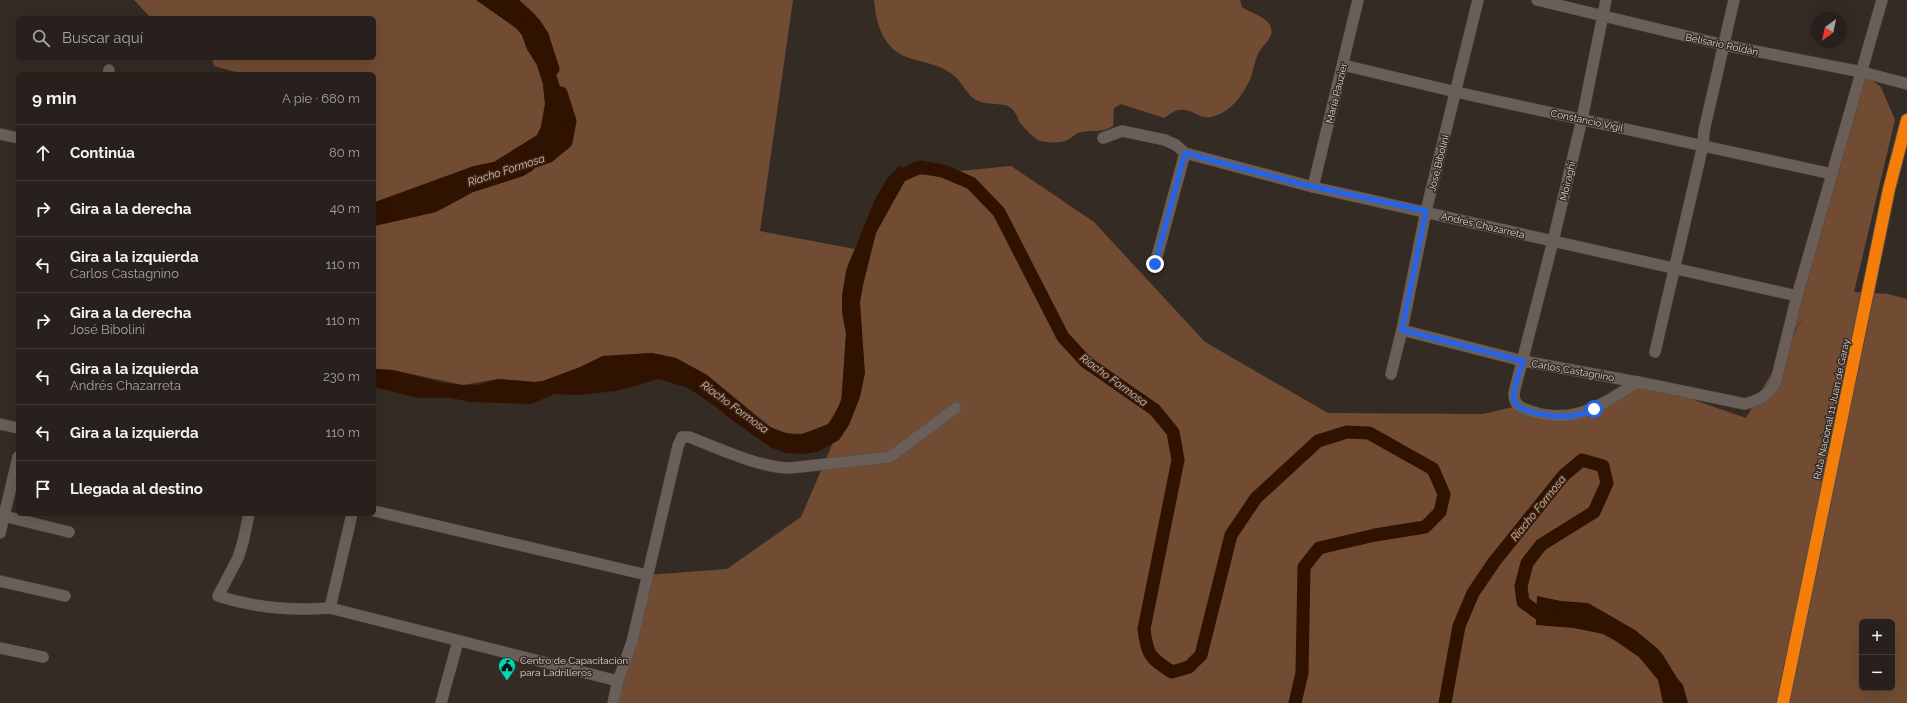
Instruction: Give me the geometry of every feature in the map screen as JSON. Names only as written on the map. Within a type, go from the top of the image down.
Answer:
[{"type":"highway","name":"Ruta Nacional 11 Juan de Garay","points":[[1783,703],[1889,189],[1907,120]]},
{"type":"highway","points":[[1901,142],[1907,129]]},
{"type":"street","name":"María Pauzier","points":[[1313,186],[1358,0]]},
{"type":"street","name":"José Bibolini","points":[[1391,374],[1402,330],[1426,211],[1478,0]]},
{"type":"street","name":"Belisario Roldán","points":[[1537,0],[1724,45],[1862,72],[1907,84]]},
{"type":"street","name":"Moiraghi","points":[[1606,0],[1582,119],[1553,241],[1514,393],[1514,401],[1517,406],[1542,415],[1570,416],[1594,409],[1638,382]]},
{"type":"street","points":[[1655,352],[1673,268],[1703,145],[1704,131],[1734,0]]},
{"type":"street","points":[[1797,296],[1882,0]]},
{"type":"street","name":"Constancio Vigil","points":[[1343,65],[1456,92],[1832,174]]},
{"type":"street","name":"Andrés Chazarreta","points":[[1103,138],[1122,131],[1165,140],[1176,145],[1185,153],[1313,186],[1797,296]]},
{"type":"street","points":[[0,134],[16,138]]},
{"type":"street","points":[[1155,264],[1185,153]]},
{"type":"street","name":"Carlos Castagnino","points":[[1402,330],[1523,361],[1638,382],[1745,404],[1765,397],[1771,391],[1776,381],[1797,296]]},
{"type":"street","points":[[613,703],[618,680],[632,642],[678,446],[682,437],[689,437],[765,465],[778,468],[790,468],[890,457],[956,408]]},
{"type":"street","points":[[0,424],[16,428]]},
{"type":"street","points":[[0,533],[2,516],[16,464]]},
{"type":"street","points":[[376,511],[647,575]]},
{"type":"street","points":[[2,516],[70,532]]},
{"type":"street","points":[[249,516],[238,558],[218,596],[240,603],[283,610],[330,608],[618,680]]},
{"type":"street","points":[[330,608],[352,516]]},
{"type":"street","points":[[0,581],[65,596]]},
{"type":"street","points":[[442,703],[458,641]]},
{"type":"street","points":[[0,648],[43,658]]},
{"type":"shaded area","points":[[134,0],[477,0],[516,28],[522,35],[527,49],[537,65],[543,84],[545,104],[541,127],[537,136],[494,162],[474,166],[376,202],[376,72],[236,72],[214,66],[212,60],[376,60],[376,16],[149,16]]},
{"type":"shaded area","points":[[519,0],[793,0],[760,231],[855,249],[848,264],[842,296],[842,311],[846,334],[841,403],[828,424],[802,434],[787,433],[772,428],[707,375],[676,358],[652,353],[603,356],[578,368],[543,381],[534,382],[498,379],[463,385],[393,370],[376,369],[376,226],[436,212],[473,192],[523,176],[533,170],[539,160],[566,142],[570,121],[535,14]]},
{"type":"shaded area","points":[[874,0],[1240,0],[1242,7],[1262,17],[1268,22],[1270,25],[1271,34],[1268,41],[1258,54],[1250,80],[1244,91],[1231,107],[1220,114],[1213,117],[1202,117],[1190,111],[1178,110],[1164,118],[1121,104],[1114,108],[1113,126],[1100,131],[1078,133],[1062,142],[1048,142],[1038,140],[1031,134],[1020,123],[1014,111],[1008,106],[980,102],[969,94],[959,80],[947,71],[937,66],[909,58],[893,49],[887,43],[879,27]]},
{"type":"shaded area","points":[[1862,72],[1881,87],[1895,120],[1854,292],[1888,294],[1907,299],[1907,703],[613,703],[647,575],[727,569],[801,517],[848,408],[855,283],[898,177],[1011,166],[1094,222],[1205,342],[1328,413],[1483,414],[1517,406],[1570,416],[1648,384],[1746,418],[1806,312],[1785,346]]},
{"type":"water","points":[[476,0],[519,0],[539,19],[545,28],[542,36],[558,80],[570,121],[556,150],[549,156],[539,160],[533,170],[523,176],[473,192],[436,212],[376,226],[376,202],[474,166],[494,162],[537,135],[541,127],[545,104],[543,84],[537,65],[527,49],[522,35],[516,28]]},
{"type":"water","points":[[900,165],[906,179],[876,233],[860,302],[865,373],[860,397],[849,425],[839,440],[817,452],[803,454],[786,453],[772,448],[688,388],[659,379],[616,391],[578,395],[555,394],[531,404],[471,402],[451,398],[418,398],[376,388],[376,369],[393,370],[443,383],[463,385],[477,385],[498,379],[534,382],[543,381],[578,368],[603,356],[652,353],[676,358],[707,375],[765,424],[792,434],[801,434],[811,431],[828,424],[832,419],[842,396],[846,334],[842,311],[842,296],[846,271],[875,199],[887,179]]},
{"type":"water","points":[[1537,596],[1561,601],[1588,603],[1635,630],[1657,648],[1663,655],[1683,685],[1688,703],[1663,703],[1658,680],[1639,657],[1603,634],[1574,628],[1536,625]]},
{"type":"waterway","name":"Riacho Formosa","points":[[530,22],[542,35],[553,69]]},
{"type":"waterway","name":"Riacho Formosa","points":[[523,165],[549,156],[566,142],[570,121],[561,93]]},
{"type":"waterway","name":"Riacho Formosa","points":[[892,186],[898,177],[920,167],[943,171],[971,183],[999,212],[1063,337],[1086,362],[1155,410],[1173,432],[1178,460],[1144,629],[1148,650],[1151,655],[1154,659],[1172,672],[1189,667],[1201,655],[1231,535],[1256,498],[1318,441],[1347,432],[1369,433],[1433,469],[1444,494],[1440,512],[1425,527],[1375,535],[1319,548],[1304,567],[1302,673],[1295,703]]},
{"type":"waterway","name":"Riacho Formosa","points":[[1445,703],[1459,626],[1473,593],[1494,562],[1564,475],[1582,460],[1603,466],[1607,483],[1594,512],[1541,545],[1527,563],[1521,586],[1523,602],[1538,613],[1553,613]]},
{"type":"place","name":"Centro de Capacitación para Ladrilleros","points":[[507,681]]},
{"type":"route","points":[[1155,264],[1185,153],[1301,184],[1426,211],[1402,330],[1523,361],[1514,393],[1514,401],[1517,406],[1524,409],[1542,415],[1570,416],[1594,409]]}]
